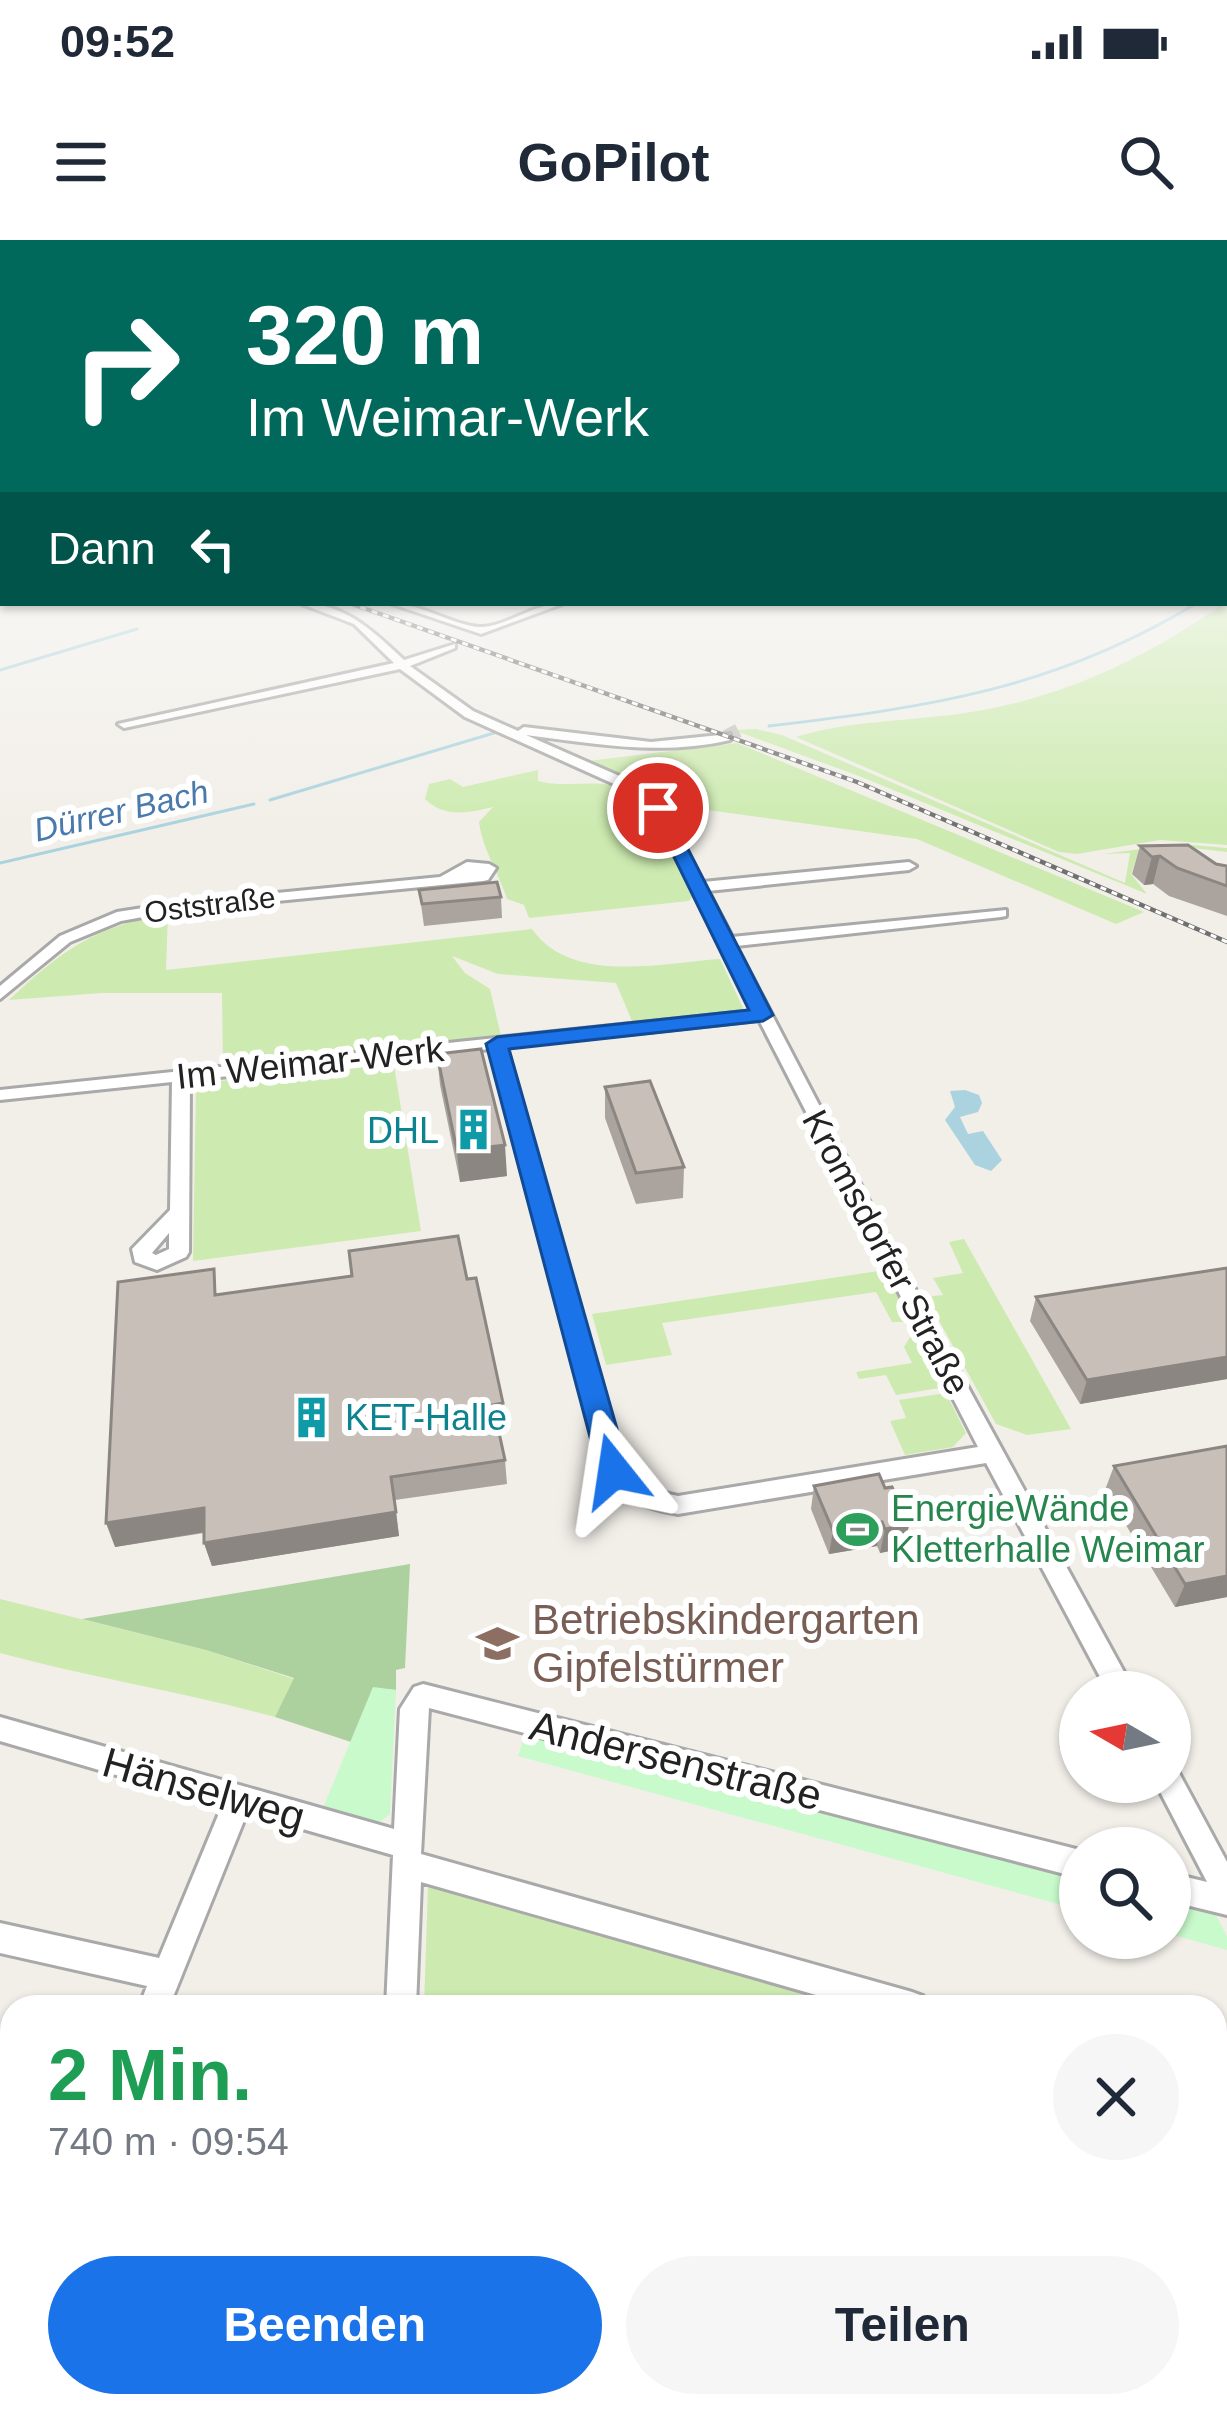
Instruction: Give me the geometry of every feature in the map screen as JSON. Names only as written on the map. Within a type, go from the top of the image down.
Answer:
[{"type":"street","points":[[361,625],[458,707],[505,730],[655,745],[703,744],[726,737]]},
{"type":"street","points":[[461,625],[481,631],[499,625]]},
{"type":"street","points":[[124,724],[402,664],[451,646]]},
{"type":"street","name":"Kromsdorfer Straße","points":[[505,730],[628,785],[658,808],[1111,1671]]},
{"type":"street","points":[[700,887],[908,866]]},
{"type":"street","name":"Oststraße","points":[[0,994],[65,938],[117,917],[444,881]]},
{"type":"street","points":[[727,942],[1001,913]]},
{"type":"street","name":"Im Weimar-Werk","points":[[0,1095],[763,1015]]},
{"type":"street","points":[[497,1044],[614,1471],[626,1486],[660,1502],[692,1503],[994,1453]]},
{"type":"street","points":[[181,1210],[182,1076]]},
{"type":"street","name":"Andersenstraße","points":[[408,1855],[413,1709],[423,1695],[1059,1859]]},
{"type":"street","name":"Hänselweg","points":[[0,1730],[872,1995]]},
{"type":"street","points":[[159,1995],[239,1799]]},
{"type":"street","points":[[1180,1803],[1227,1891]]},
{"type":"street","points":[[402,1995],[408,1855]]},
{"type":"street","points":[[1191,1892],[1227,1900]]},
{"type":"street","points":[[0,1938],[167,1975]]},
{"type":"green space","points":[[1191,625],[1227,625],[1227,845],[1160,840],[1077,854],[1059,852],[796,737],[1032,699],[1100,674]]},
{"type":"green space","points":[[733,730],[782,735],[1125,883],[1130,853],[1102,854],[1181,844],[1227,848],[1227,852],[1193,848],[1137,857],[1131,874],[1147,894],[859,776]]},
{"type":"green space","points":[[737,743],[1144,912],[1116,924],[917,839],[664,804],[640,786],[588,761]]},
{"type":"green space","points":[[538,770],[538,781],[607,784],[642,803],[662,833],[692,897],[689,901],[529,918],[524,905],[507,899],[479,822],[493,807],[449,811],[425,799],[429,784],[450,779],[463,787]]},
{"type":"green space","points":[[168,914],[166,970],[532,929],[549,947],[593,964],[645,966],[720,959],[744,1010],[632,1021],[616,983],[498,974],[452,956],[465,973],[490,989],[502,1040],[223,1067],[222,993],[102,993],[9,1000],[81,943],[120,925]]},
{"type":"green space","points":[[393,1059],[421,1231],[193,1261],[196,1084]]},
{"type":"green space","points":[[964,1239],[1071,1429],[1027,1435],[996,1424],[926,1297],[943,1295],[933,1278],[963,1273],[949,1242]]},
{"type":"green space","points":[[885,1270],[911,1322],[892,1322],[876,1292],[662,1323],[672,1355],[606,1365],[592,1314]]},
{"type":"green space","points":[[910,1337],[920,1338],[946,1387],[896,1395],[886,1375],[859,1379],[856,1372],[912,1363],[904,1347]]},
{"type":"green space","points":[[946,1393],[966,1433],[953,1447],[905,1455],[890,1421],[906,1418],[899,1400]]},
{"type":"green space","points":[[410,1564],[405,1668],[396,1670],[396,1690],[373,1688],[351,1742],[275,1717],[294,1678],[82,1619]]},
{"type":"green space","points":[[0,1599],[206,1650],[294,1679],[275,1717],[0,1653]]},
{"type":"green space","points":[[373,1687],[396,1690],[390,1814],[377,1824],[322,1810]]},
{"type":"green space","points":[[529,1722],[1059,1859],[1059,1904],[518,1756]]},
{"type":"green space","points":[[428,1885],[808,1995],[424,1995]]},
{"type":"green space","points":[[1191,1892],[1205,1895],[1227,1936],[1227,1950],[1191,1940]]},
{"type":"water","points":[[950,1091],[979,1095],[982,1103],[978,1112],[960,1117],[968,1134],[983,1131],[1002,1160],[991,1171],[975,1165],[945,1120],[955,1107]]},
{"type":"building","points":[[1188,845],[1227,866],[1227,886],[1177,868],[1160,856],[1152,857],[1140,846]]},
{"type":"building","points":[[497,882],[501,897],[422,904],[419,890]]},
{"type":"building","name":"DHL","points":[[481,1049],[505,1145],[457,1151],[437,1054]]},
{"type":"building","points":[[650,1081],[684,1167],[636,1173],[605,1087]]},
{"type":"building","name":"KET-Halle","points":[[458,1236],[467,1279],[476,1278],[503,1403],[493,1405],[505,1460],[391,1477],[396,1512],[204,1543],[204,1508],[106,1523],[118,1282],[214,1269],[215,1295],[352,1276],[349,1251]]},
{"type":"building","points":[[1227,1268],[1227,1357],[1087,1380],[1036,1297]]},
{"type":"building","points":[[1227,1446],[1227,1576],[1185,1584],[1114,1466]]},
{"type":"building","points":[[879,1474],[885,1488],[892,1487],[909,1525],[885,1529],[882,1522],[833,1531],[814,1486]]},
{"type":"waterway","name":"Dürrer Bach","points":[[769,726],[884,711],[990,690],[1093,656],[1158,625]]},
{"type":"waterway","points":[[0,670],[137,629]]},
{"type":"waterway","name":"Dürrer Bach","points":[[270,800],[494,733]]},
{"type":"waterway","name":"Dürrer Bach","points":[[634,747],[676,747]]},
{"type":"waterway","name":"Dürrer Bach","points":[[0,863],[254,804]]},
{"type":"tunnel","points":[[726,737],[739,730]]},
{"type":"railway","points":[[410,625],[857,782],[1227,942]]},
{"type":"place","name":"DHL","points":[[473,1130]]},
{"type":"place","name":"KET-Halle","points":[[311,1417]]},
{"type":"place","name":"EnergieWände Kletterhalle Weimar","points":[[857,1529]]},
{"type":"place","name":"Betriebskindergarten Gipfelstürmer","points":[[498,1643]]},
{"type":"route","points":[[614,1471],[497,1044],[763,1015],[658,808]]}]
